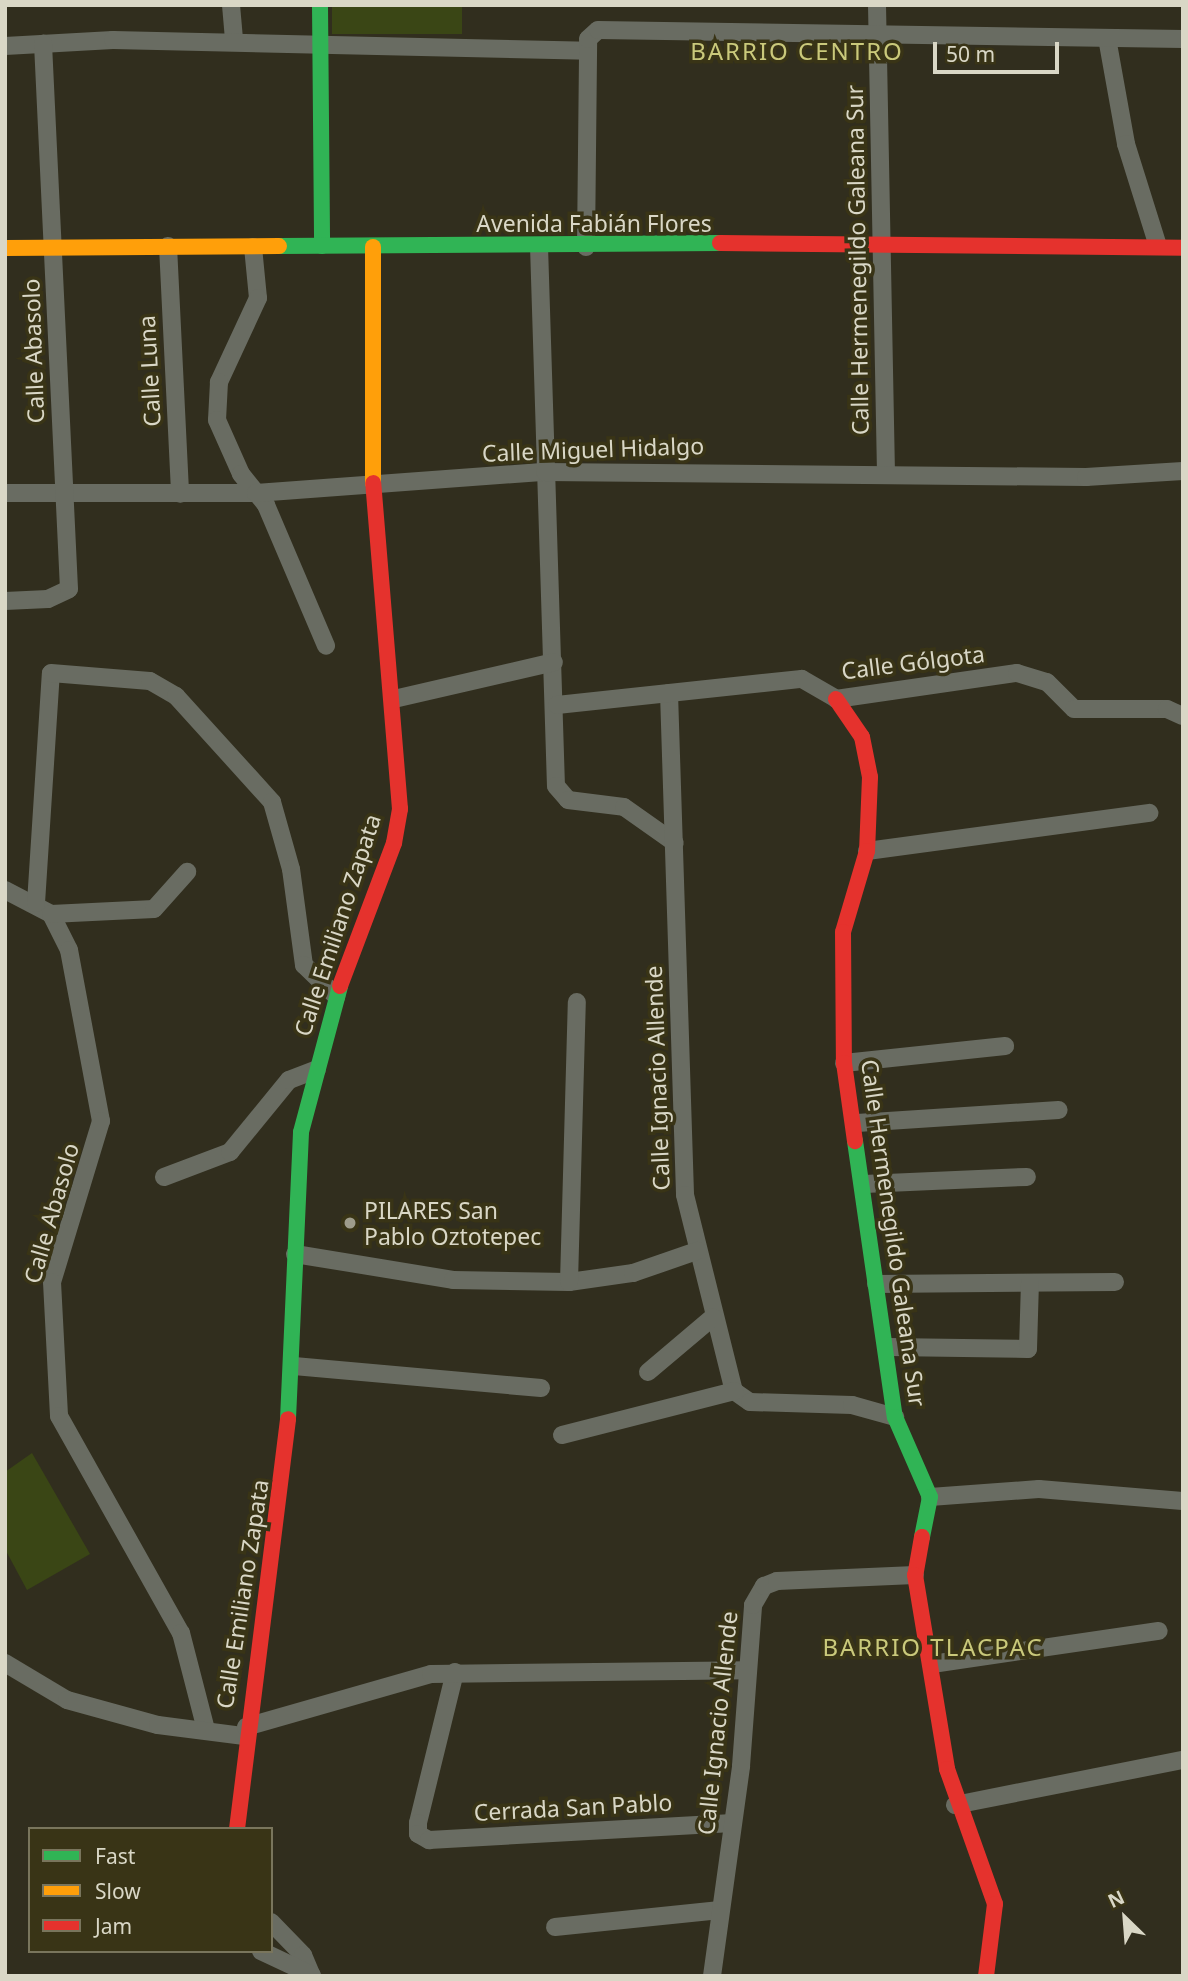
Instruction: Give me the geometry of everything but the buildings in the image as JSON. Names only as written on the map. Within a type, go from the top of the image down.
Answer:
[{"type":"street","points":[[230,5],[234,42]]},
{"type":"street","points":[[320,5],[322,246]]},
{"type":"street","name":"Calle Hermenegildo Galeana Sur","points":[[877,5],[886,472]]},
{"type":"street","points":[[586,247],[588,51],[598,30],[615,27],[877,39],[1183,39]]},
{"type":"street","points":[[1107,38],[1129,157],[1157,243]]},
{"type":"street","points":[[5,46],[234,42],[588,51]]},
{"type":"street","name":"Calle Abasolo","points":[[5,601],[48,599],[69,589],[43,44]]},
{"type":"street","name":"Avenida Fabián Flores","points":[[5,248],[1157,243],[1183,248]]},
{"type":"street","name":"Calle Luna","points":[[168,246],[180,494]]},
{"type":"street","points":[[539,246],[545,472],[557,705],[554,770],[561,795],[624,807],[675,843]]},
{"type":"street","points":[[253,247],[255,314],[215,398],[226,445],[256,493],[326,646]]},
{"type":"street","name":"Calle Emiliano Zapata","points":[[237,1827],[245,1731],[276,1556],[294,1366],[295,1254],[301,1132],[336,996],[394,843],[400,809],[394,699],[373,483],[373,247]]},
{"type":"street","name":"Calle Miguel Hidalgo","points":[[5,493],[256,493],[545,472],[886,472],[1086,477],[1183,471]]},
{"type":"street","points":[[394,699],[554,662]]},
{"type":"street","points":[[36,903],[51,673],[150,681],[176,696],[272,802],[289,859],[304,965],[336,996]]},
{"type":"street","name":"Calle Gólgota","points":[[557,705],[802,679],[836,699],[1017,673],[1041,678],[1074,709],[1167,709],[1183,716]]},
{"type":"street","name":"Calle Ignacio Allende","points":[[669,693],[675,843],[679,1129],[697,1251],[734,1391]]},
{"type":"street","name":"Calle Hermenegildo Galeana Sur","points":[[836,699],[868,751],[867,851],[843,932],[844,1063],[856,1124],[876,1284],[889,1347],[895,1418],[930,1497]]},
{"type":"street","points":[[867,851],[1149,813]]},
{"type":"street","points":[[51,914],[154,909],[187,872]]},
{"type":"street","name":"Calle Abasolo","points":[[5,890],[36,903],[51,914],[69,950],[101,1121],[52,1282],[59,1416],[181,1633],[205,1726]]},
{"type":"street","points":[[569,1282],[577,1002]]},
{"type":"street","points":[[844,1063],[1005,1046]]},
{"type":"street","points":[[164,1177],[230,1152],[289,1080],[317,1069]]},
{"type":"street","points":[[856,1124],[1059,1110]]},
{"type":"street","points":[[864,1184],[1027,1177]]},
{"type":"street","points":[[295,1254],[453,1280],[569,1282],[633,1273],[697,1251]]},
{"type":"street","points":[[876,1284],[1115,1282]]},
{"type":"street","points":[[889,1347],[1028,1349],[1030,1283]]},
{"type":"street","points":[[648,1372],[713,1317]]},
{"type":"street","points":[[294,1366],[541,1388]]},
{"type":"street","points":[[562,1435],[734,1391],[750,1402],[852,1405],[895,1418]]},
{"type":"street","points":[[986,1976],[991,1884],[955,1805],[915,1576],[930,1497],[1039,1489],[1183,1501]]},
{"type":"street","name":"Calle Ignacio Allende","points":[[712,1976],[733,1822],[753,1605],[764,1586],[915,1576]]},
{"type":"street","points":[[932,1664],[1159,1630]]},
{"type":"street","points":[[5,1663],[67,1700],[159,1725],[205,1726],[245,1731],[455,1672],[748,1670]]},
{"type":"street","name":"Cerrada San Pablo","points":[[455,1672],[418,1834],[429,1840],[733,1822]]},
{"type":"street","points":[[955,1805],[1183,1760]]},
{"type":"street","points":[[555,1927],[720,1910]]},
{"type":"street","points":[[273,1924],[303,1955],[312,1975]]},
{"type":"street","points":[[265,1953],[312,1975]]},
{"type":"green space","points":[[332,5],[462,5],[462,34],[332,34]]},
{"type":"green space","points":[[32,1453],[90,1554],[27,1590],[5,1549],[5,1472]]},
{"type":"traffic: fast","points":[[320,5],[322,246]]},
{"type":"traffic: fast","points":[[279,246],[720,243]]},
{"type":"traffic: fast","points":[[288,1419],[301,1132],[340,986]]},
{"type":"traffic: fast","points":[[855,1141],[895,1417],[930,1497],[922,1537]]},
{"type":"traffic: slow","points":[[5,248],[279,246]]},
{"type":"traffic: slow","points":[[373,247],[373,483]]},
{"type":"traffic: jam","points":[[720,243],[1183,248]]},
{"type":"traffic: jam","points":[[340,986],[394,843],[400,809],[373,483]]},
{"type":"traffic: jam","points":[[836,699],[862,737],[870,777],[867,851],[843,932],[844,1063],[855,1141]]},
{"type":"traffic: jam","points":[[237,1827],[288,1419]]},
{"type":"traffic: jam","points":[[922,1537],[915,1575],[947,1769],[995,1904],[986,1976]]},
{"type":"place","name":"PILARES San Pablo Oztotepec","points":[[350,1223]]},
{"type":"district","name":"BARRIO CENTRO","points":[[797,51]]},
{"type":"district","name":"BARRIO TLACPAC","points":[[933,1647]]}]
